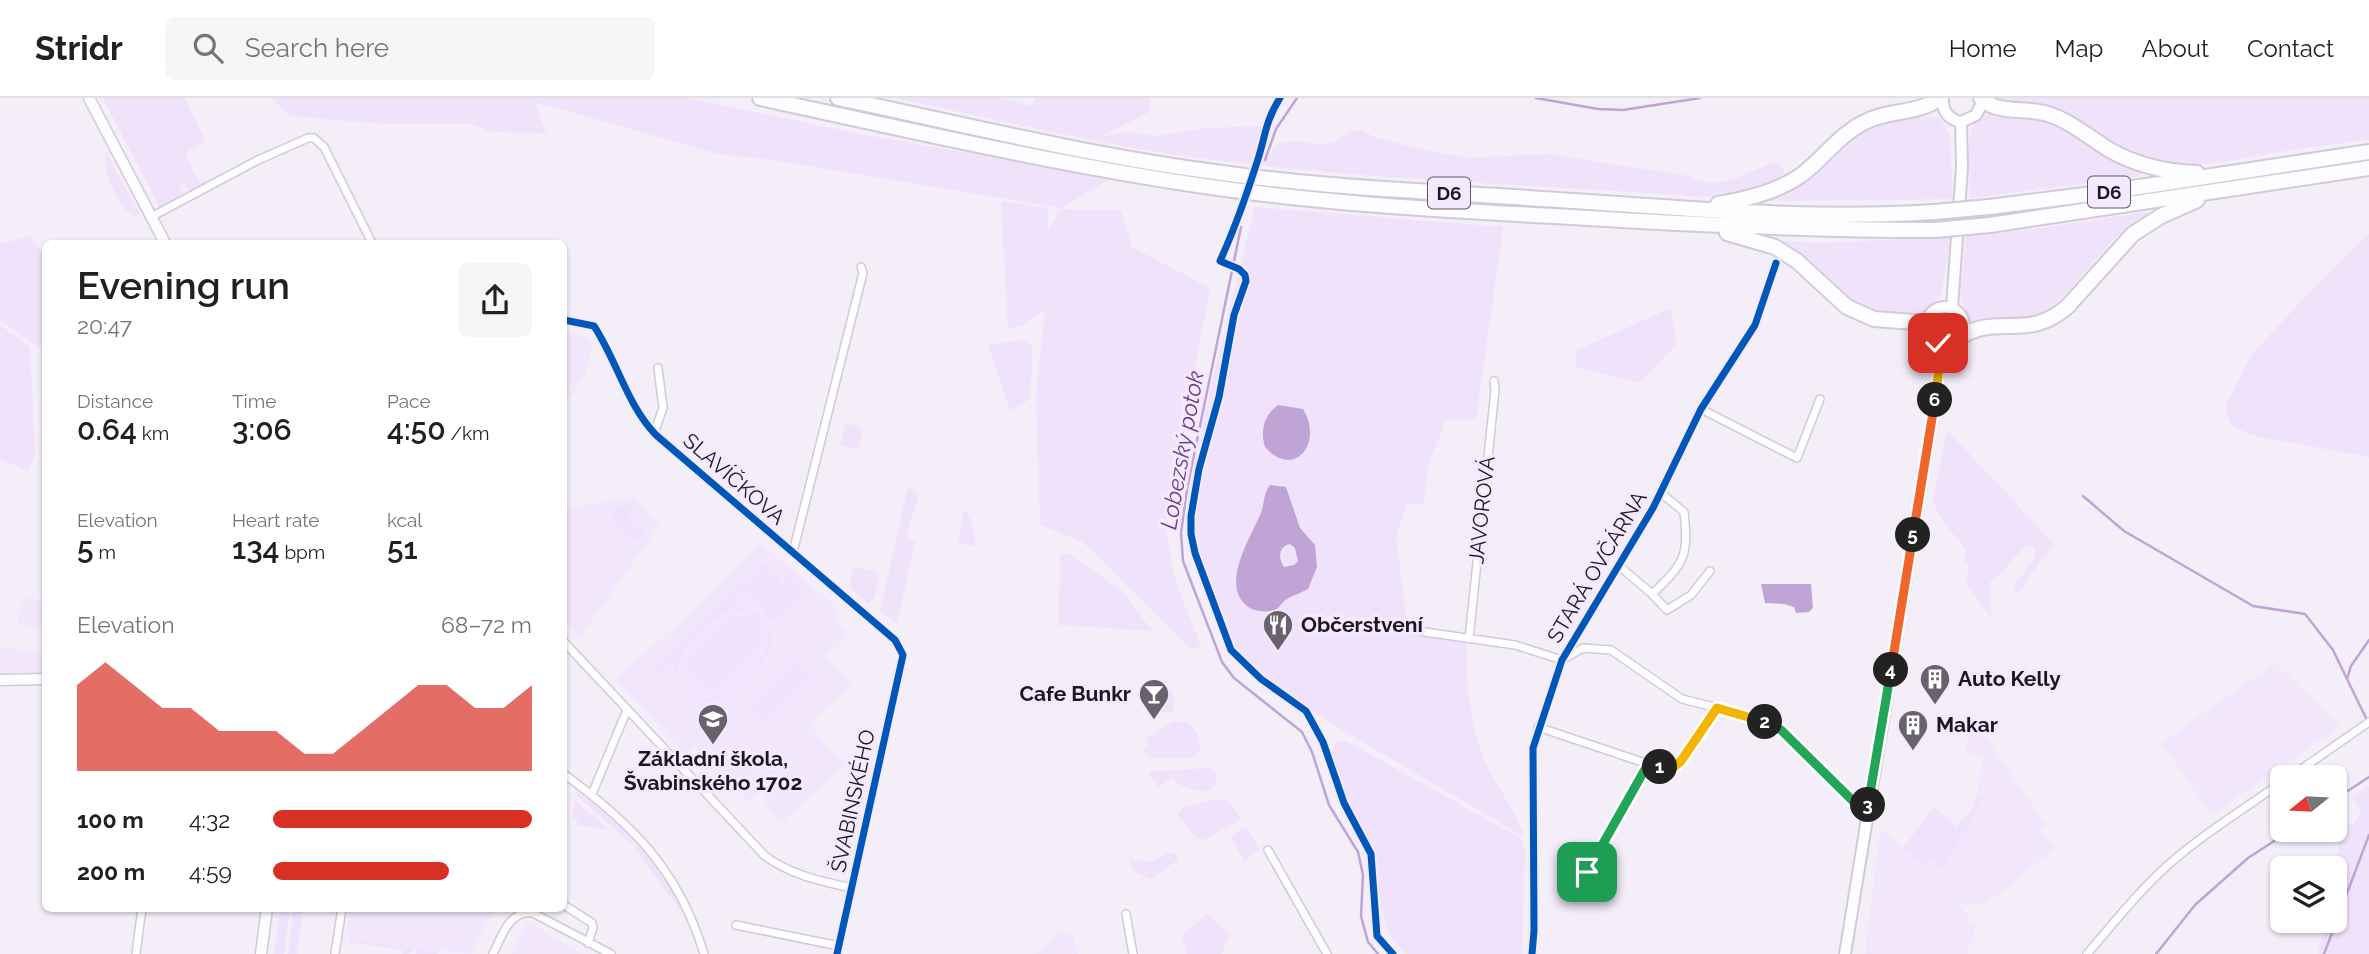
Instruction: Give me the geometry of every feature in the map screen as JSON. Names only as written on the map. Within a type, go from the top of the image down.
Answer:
[{"type":"highway","name":"D6","points":[[760,98],[1084,166],[1205,186],[1311,200],[1688,224],[1935,230],[1990,225],[2369,168]]},
{"type":"highway","name":"D6","points":[[838,98],[1086,151],[1209,172],[1322,184],[1689,209],[1878,215],[1934,212],[2100,193],[2369,152]]},
{"type":"highway","points":[[1689,209],[1748,198],[1773,190],[1801,176],[1860,124],[1881,114],[1920,109],[1942,98]]},
{"type":"highway","points":[[1981,98],[1996,108],[2050,114],[2109,150],[2136,162],[2190,173],[2230,174]]},
{"type":"highway","points":[[1960,337],[1978,327],[2027,327],[2050,319],[2068,306],[2133,234],[2161,216],[2222,191]]},
{"type":"highway","points":[[1688,224],[1775,247],[1797,261],[1847,307],[1874,319],[1915,322],[1928,333]]},
{"type":"main road","points":[[1942,98],[1945,112],[1949,117],[1961,122],[1976,115],[1981,98]]},
{"type":"main road","points":[[1952,308],[1962,167],[1961,122]]},
{"type":"main road","points":[[1952,308],[1960,314],[1964,323],[1960,337],[1953,343],[1942,344],[1934,341],[1928,333],[1930,315],[1938,309],[1952,308]]},
{"type":"main road","points":[[1845,954],[1929,440],[1942,344]]},
{"type":"street","points":[[89,98],[163,240]]},
{"type":"street","points":[[151,217],[308,138],[320,143],[370,240]]},
{"type":"street","name":"STARÁ OVČÁRNA","points":[[1532,954],[1533,748],[1538,727],[1562,660],[1661,493],[1701,409],[1755,325],[1776,263]]},
{"type":"street","name":"SLAVÍČKOVA","points":[[793,552],[863,273],[861,267]]},
{"type":"street","name":"SLAVÍČKOVA","points":[[567,321],[594,326],[607,346],[636,409],[654,433],[895,640],[903,655]]},
{"type":"street","name":"SLAVÍČKOVA","points":[[654,433],[663,408],[658,368]]},
{"type":"street","name":"JAVOROVÁ","points":[[1469,639],[1495,390],[1493,381]]},
{"type":"street","points":[[1701,409],[1797,458],[1820,399]]},
{"type":"street","name":"STARÁ OVČÁRNA","points":[[1618,565],[1652,594],[1671,575],[1685,555],[1687,534],[1684,512],[1661,493]]},
{"type":"street","points":[[1652,594],[1667,610],[1691,595],[1710,571]]},
{"type":"street","name":"STARÁ OVČÁRNA","points":[[1404,629],[1515,645],[1562,660],[1583,649],[1611,650],[1682,699],[1761,719],[1781,730],[1855,803],[1868,807]]},
{"type":"street","points":[[567,645],[765,856],[796,874],[852,888]]},
{"type":"street","name":"ŠVABINSKÉHO","points":[[838,950],[903,655]]},
{"type":"street","points":[[0,680],[42,680]]},
{"type":"street","points":[[1538,727],[1648,764],[1663,768],[1674,767],[1681,761],[1717,708]]},
{"type":"street","points":[[592,794],[627,710]]},
{"type":"street","points":[[2307,765],[2369,722]]},
{"type":"street","points":[[1587,872],[1648,764]]},
{"type":"street","points":[[567,776],[614,813],[661,864],[691,915],[704,954]]},
{"type":"street","points":[[2087,954],[2132,900],[2166,867],[2270,791]]},
{"type":"street","points":[[1268,850],[1326,954]]},
{"type":"street","points":[[567,907],[593,923],[587,943]]},
{"type":"street","points":[[136,954],[141,912]]},
{"type":"street","points":[[261,954],[266,912]]},
{"type":"street","points":[[335,954],[341,912]]},
{"type":"street","points":[[493,954],[511,920],[519,912]]},
{"type":"street","points":[[524,912],[611,954]]},
{"type":"street","points":[[1126,914],[1133,954]]},
{"type":"street","points":[[736,925],[838,950]]},
{"type":"shaded area","points":[[103,98],[184,98],[206,141],[185,153],[199,183],[207,183],[190,192],[185,184],[179,186],[183,196],[160,208]]},
{"type":"shaded area","points":[[271,98],[687,98],[865,135],[1107,180],[1062,208],[774,160],[719,154],[535,102],[546,133],[491,132],[471,124],[384,124],[290,116]]},
{"type":"shaded area","points":[[896,98],[1000,98],[1031,106],[1035,98],[1150,98],[1149,112],[1102,136],[1127,132],[1155,136],[1206,128],[1264,126],[1257,149],[1269,156],[1278,143],[1333,143],[1351,131],[1362,130],[1374,137],[1411,147],[1468,158],[1548,154],[1689,176],[1711,183],[1733,179],[1777,162],[1785,170],[1779,182],[1753,191],[1707,197],[1337,173],[1174,155]]},
{"type":"shaded area","points":[[1987,98],[2369,98],[2369,140],[2230,161],[2166,164],[2122,149],[2048,106]]},
{"type":"shaded area","points":[[1989,114],[2049,121],[2115,160],[2140,171],[2140,174],[2137,177],[1970,198],[1969,148],[1972,129],[1981,117]]},
{"type":"shaded area","points":[[1939,117],[1950,136],[1953,199],[1762,201],[1783,193],[1808,178],[1866,130],[1895,119]]},
{"type":"shaded area","points":[[106,152],[138,215],[133,216],[127,211],[116,195],[106,168]]},
{"type":"shaded area","points":[[1001,201],[1048,208],[1048,230],[1061,209],[1121,210],[1132,247],[1210,288],[1165,528],[1176,583],[1201,646],[1192,649],[1082,542],[1040,525],[1036,394],[1045,310],[1021,326],[1008,329]]},
{"type":"shaded area","points":[[1255,207],[1503,227],[1476,419],[1446,420],[1428,465],[1424,505],[1407,503],[1396,537],[1406,616],[1411,625],[1462,634],[1466,644],[1468,691],[1476,738],[1487,766],[1522,828],[1524,837],[1307,709],[1247,664],[1231,644],[1187,517],[1189,490],[1216,365]]},
{"type":"shaded area","points":[[2147,212],[2149,214],[2114,240],[2052,306],[2030,317],[1975,323],[1968,319],[1960,294],[1966,236],[2020,231]]},
{"type":"shaded area","points":[[2369,233],[2369,457],[2266,439],[2234,426],[2228,418],[2226,405],[2252,354]]},
{"type":"shaded area","points":[[29,236],[42,252],[42,350],[0,320],[0,244]]},
{"type":"shaded area","points":[[1951,237],[1941,295],[1919,315],[1886,313],[1867,308],[1847,296],[1804,256],[1781,241],[1817,243]]},
{"type":"shaded area","points":[[1671,308],[1677,344],[1639,383],[1575,367],[1577,350]]},
{"type":"shaded area","points":[[0,325],[30,347],[35,455],[27,471],[0,459]]},
{"type":"shaded area","points":[[567,332],[579,334],[592,344],[584,378],[567,399]]},
{"type":"shaded area","points":[[1024,339],[1033,347],[1030,399],[1010,411],[988,345]]},
{"type":"shaded area","points":[[1278,405],[1303,409],[1309,422],[1308,445],[1303,453],[1295,458],[1286,460],[1265,447],[1264,424]]},
{"type":"shaded area","points":[[845,423],[863,428],[859,450],[840,446]]},
{"type":"shaded area","points":[[1947,430],[2054,544],[2016,595],[2015,585],[2036,556],[2034,548],[2029,545],[2017,554],[2001,574],[1990,581],[1991,618],[1966,583],[1969,563],[1964,562],[1966,549],[1942,520],[1933,500]]},
{"type":"shaded area","points":[[1270,485],[1286,487],[1300,528],[1315,545],[1317,567],[1308,589],[1287,599],[1277,609],[1263,612],[1250,608],[1241,599],[1236,576]],"holes":[[[1290,544],[1295,548],[1298,561],[1294,565],[1284,567],[1280,557],[1281,550]]]},
{"type":"shaded area","points":[[908,487],[919,495],[907,531],[909,539],[915,541],[897,624],[880,611]]},
{"type":"shaded area","points":[[635,497],[659,526],[579,638],[567,623],[567,508]]},
{"type":"shaded area","points":[[629,504],[634,510],[628,517],[645,534],[637,542],[610,515],[617,507]]},
{"type":"shaded area","points":[[965,509],[972,523],[976,546],[957,542]]},
{"type":"shaded area","points":[[759,542],[830,601],[839,612],[833,618],[849,635],[826,657],[851,685],[809,725],[845,765],[780,824],[763,805],[768,800],[760,792],[748,802],[694,745],[685,753],[614,679],[699,606]]},
{"type":"shaded area","points":[[1060,554],[1070,554],[1123,592],[1152,631],[1059,625]]},
{"type":"shaded area","points":[[765,563],[770,568],[729,607],[747,609],[762,617],[767,623],[772,639],[769,653],[764,660],[736,687],[721,698],[704,702],[686,693],[680,686],[675,672],[676,658],[657,675],[653,670]],"holes":[[[735,610],[750,612],[744,619],[757,632],[763,626],[752,614],[767,628],[769,636],[764,652],[725,692],[710,698],[694,695],[680,681],[678,664],[681,657],[704,630],[722,615]]]},
{"type":"shaded area","points":[[853,567],[879,575],[875,596],[869,604],[850,588]]},
{"type":"shaded area","points":[[770,569],[782,582],[758,605],[746,592]]},
{"type":"shaded area","points":[[791,576],[804,590],[773,621],[759,606]]},
{"type":"shaded area","points":[[1761,584],[1811,584],[1813,608],[1809,612],[1796,613],[1794,607],[1765,603]]},
{"type":"shaded area","points":[[25,597],[42,601],[42,630],[17,623]]},
{"type":"shaded area","points":[[734,612],[765,644],[712,695],[681,662]]},
{"type":"shaded area","points":[[0,647],[42,653],[42,674],[0,673]]},
{"type":"shaded area","points":[[798,663],[810,676],[763,721],[751,709]]},
{"type":"shaded area","points":[[2275,663],[2340,726],[2284,765],[2270,765],[2270,775],[2212,815],[2161,743]]},
{"type":"shaded area","points":[[1157,680],[1166,685],[1172,693],[1175,703],[1172,712],[1161,712],[1156,703],[1143,706],[1141,697],[1136,697],[1142,684]]},
{"type":"shaded area","points":[[1177,721],[1189,723],[1195,730],[1200,745],[1197,754],[1184,758],[1158,759],[1146,756],[1143,747],[1148,746],[1147,737]]},
{"type":"shaded area","points":[[1970,724],[1988,732],[1984,735],[2046,825],[2040,829],[2055,848],[1994,898],[1971,905],[1959,904],[1967,914],[1968,923],[1976,924],[1967,954],[1865,954],[1881,828],[1922,866],[1929,858],[1942,868],[1979,808],[1984,795],[1977,793],[1984,757],[1965,753]]},
{"type":"shaded area","points":[[1346,741],[1520,838],[1525,851],[1522,954],[1405,954],[1388,931],[1332,753],[1336,742]]},
{"type":"shaded area","points":[[1210,768],[1217,775],[1216,783],[1212,789],[1206,791],[1191,789],[1172,778],[1159,787],[1149,775],[1152,771]]},
{"type":"shaded area","points":[[2366,786],[2369,787],[2369,954],[2318,954],[2322,933],[2347,933],[2347,856],[2337,856],[2339,842],[2347,842],[2347,825],[2354,823],[2361,813],[2352,799]]},
{"type":"shaded area","points":[[577,791],[624,829],[633,842],[630,843],[577,796]]},
{"type":"shaded area","points":[[1977,793],[1984,795],[1979,808],[1942,869],[1929,858],[1923,866],[1903,848],[1934,807],[1957,827],[1973,807]]},
{"type":"shaded area","points":[[1218,799],[1228,801],[1242,819],[1203,840],[1195,837],[1177,813],[1186,806]]},
{"type":"shaded area","points":[[575,801],[610,830],[578,825],[576,818],[572,818]]},
{"type":"shaded area","points":[[1246,827],[1260,850],[1244,860],[1230,836]]},
{"type":"shaded area","points":[[638,844],[676,895],[680,910],[635,849]]},
{"type":"shaded area","points":[[1168,852],[1179,859],[1151,879],[1135,872],[1128,859],[1152,862]]},
{"type":"shaded area","points":[[279,912],[289,912],[284,954],[274,954]]},
{"type":"shaded area","points":[[293,912],[302,912],[297,954],[288,954]]},
{"type":"shaded area","points":[[349,912],[493,912],[471,954],[354,940],[347,931]]},
{"type":"shaded area","points":[[1207,914],[1230,934],[1221,954],[1187,954],[1182,935]]},
{"type":"shaded area","points":[[527,921],[582,954],[511,954]]},
{"type":"shaded area","points":[[1057,932],[1073,936],[1078,954],[1036,954]]},
{"type":"shaded area","points":[[351,937],[354,940],[437,951],[437,954],[416,954],[415,949],[412,949],[409,954],[403,954],[403,950],[356,943],[353,946],[348,942]]},
{"type":"waterway","name":"Lobezský potok","points":[[1265,160],[1276,129],[1297,98]]},
{"type":"waterway","name":"Lobezský potok","points":[[1536,98],[1598,109],[1623,110],[1700,98]]},
{"type":"waterway","name":"Lobezský potok","points":[[1241,227],[1187,489],[1181,533],[1183,561],[1222,662],[1234,678],[1302,732],[1312,752],[1329,805],[1358,852],[1363,875],[1361,916],[1368,942],[1378,954]]},
{"type":"waterway","points":[[2083,496],[2124,531],[2253,606],[2305,614],[2333,650],[2347,679]]},
{"type":"waterway","points":[[2367,720],[2347,679],[2351,666],[2369,640]]},
{"type":"waterway","points":[[2347,791],[2369,777]]},
{"type":"waterway","points":[[2324,954],[2369,835]]},
{"type":"waterway","points":[[2156,954],[2195,905],[2248,858],[2273,842]]},
{"type":"cycle path","points":[[1280,98],[1269,121],[1245,198],[1220,261],[1239,269],[1245,275],[1246,281],[1234,315],[1219,397],[1199,469],[1191,516],[1191,534],[1195,553],[1231,650],[1261,679],[1306,711],[1323,742],[1344,803],[1371,854],[1377,936],[1393,954]]},
{"type":"cycle path","points":[[1532,954],[1533,748],[1562,660],[1653,508],[1701,409],[1755,325],[1776,263]]},
{"type":"cycle path","points":[[567,321],[594,326],[637,410],[656,435],[895,640],[903,655],[837,954]]},
{"type":"place","name":"Občerstvení","points":[[1278,652]]},
{"type":"place","name":"Auto Kelly","points":[[1935,706]]},
{"type":"place","name":"Cafe Bunkr","points":[[1154,721]]},
{"type":"place","name":"Základní škola, Švabinského 1702","points":[[713,746]]},
{"type":"place","name":"Makar","points":[[1913,752]]},
{"type":"route","points":[[1587,872],[1648,764],[1663,768],[1674,767],[1681,761],[1717,708],[1761,719],[1781,730],[1855,803],[1868,807],[1940,366],[1942,344],[1938,343]]}]
